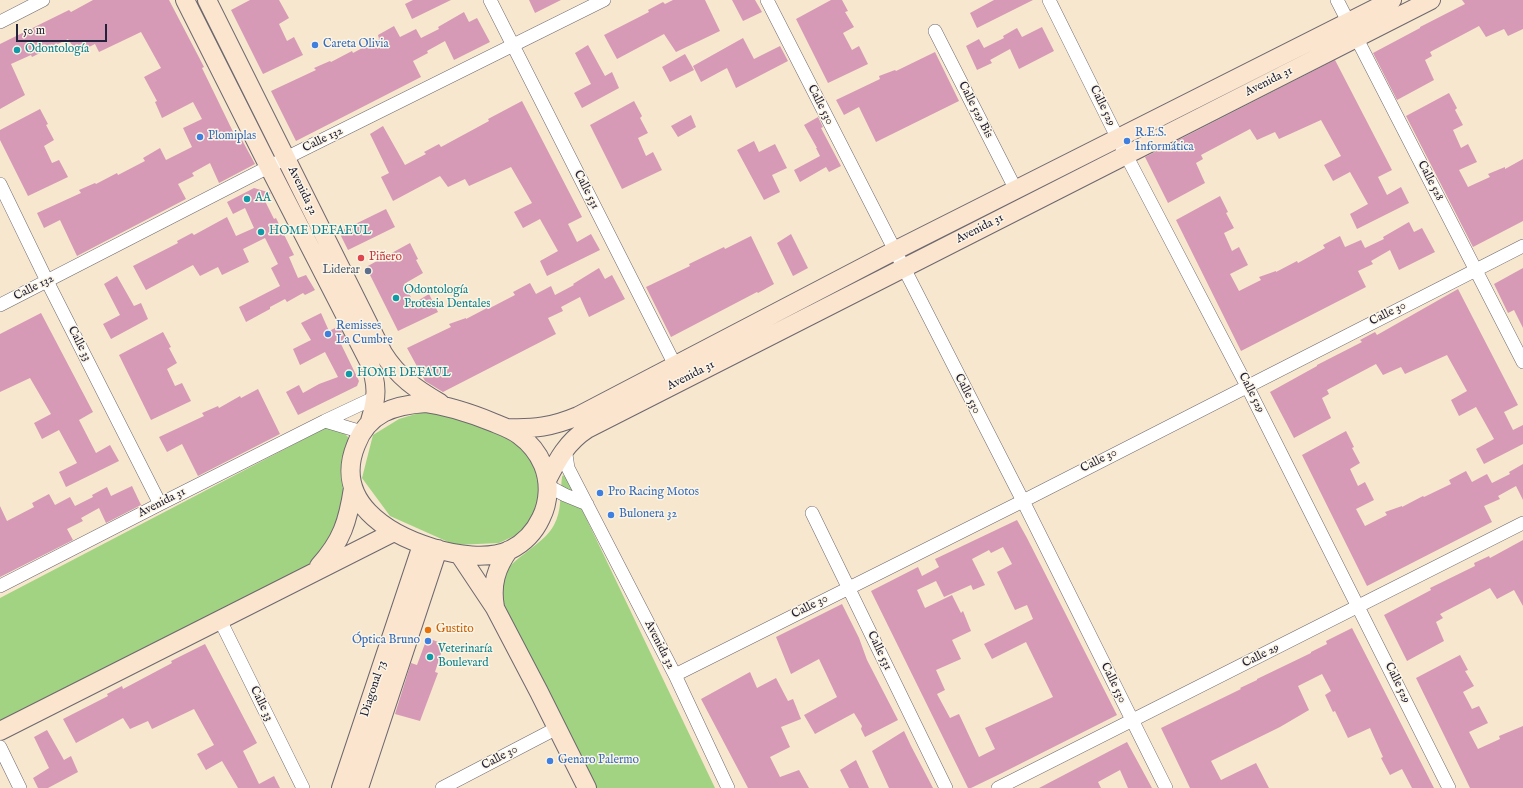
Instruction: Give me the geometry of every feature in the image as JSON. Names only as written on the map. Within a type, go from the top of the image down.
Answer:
[{"type":"main road","name":"Avenida 32","points":[[185,0],[374,374],[376,397],[366,427],[355,446],[351,476],[353,488]]},
{"type":"main road","name":"Avenida 32","points":[[207,0],[383,353],[392,367],[404,380],[442,405]]},
{"type":"main road","name":"Avenida 31","points":[[548,483],[565,448],[578,435],[679,373],[894,251],[1392,0]]},
{"type":"main road","name":"Avenida 31","points":[[507,428],[537,428],[565,422],[679,373],[903,268],[1431,0]]},
{"type":"main road","points":[[353,488],[361,504],[370,515],[382,525],[394,532],[430,547],[459,554],[493,554],[510,550],[521,544],[531,535],[546,506],[548,483],[544,466],[538,454],[519,434],[507,428],[470,413],[442,405],[426,403],[409,404],[393,408],[381,414],[366,427]]},
{"type":"main road","points":[[313,573],[337,544],[349,510],[353,488]]},
{"type":"main road","points":[[0,731],[394,532]]},
{"type":"main road","name":"Diagonal 73","points":[[341,788],[430,547]]},
{"type":"main road","name":"Diagonal 73","points":[[359,788],[430,547]]},
{"type":"main road","points":[[495,608],[493,583],[496,571],[510,550]]},
{"type":"main road","points":[[459,554],[495,608],[586,788]]},
{"type":"street","points":[[0,22],[43,0]]},
{"type":"street","name":"Calle 531","points":[[490,0],[679,373]]},
{"type":"street","name":"Calle 132","points":[[0,305],[286,158],[604,0]]},
{"type":"street","name":"Calle 530","points":[[767,0],[1166,788]]},
{"type":"street","name":"Calle 529","points":[[1050,0],[1126,155],[1247,386],[1359,606],[1449,788]]},
{"type":"street","name":"Calle 528","points":[[1337,0],[1523,362]]},
{"type":"street","name":"Calle 529 Bis","points":[[934,31],[1016,190]]},
{"type":"street","name":"Calle 33","points":[[0,184],[47,282],[160,504]]},
{"type":"street","name":"Calle 30","points":[[675,675],[1022,501],[1523,246]]},
{"type":"street","name":"Avenida 31","points":[[0,586],[325,421],[376,397]]},
{"type":"street","points":[[325,421],[366,427]]},
{"type":"street","name":"Avenida 32","points":[[565,448],[568,468],[675,675],[728,788]]},
{"type":"street","points":[[548,483],[565,495],[587,504]]},
{"type":"street","name":"Calle 531","points":[[812,513],[946,788]]},
{"type":"street","name":"Calle 29","points":[[998,788],[1523,523]]},
{"type":"street","name":"Calle 33","points":[[220,620],[303,788]]},
{"type":"street","name":"Calle 30","points":[[442,788],[557,728]]},
{"type":"street","points":[[0,747],[20,788]]},
{"type":"green space","points":[[432,409],[487,423],[521,446],[546,475],[531,528],[499,543],[455,545],[390,516],[362,478],[373,435],[399,419]]},
{"type":"green space","points":[[329,426],[339,428],[348,437],[347,513],[326,556],[0,721],[0,598]]},
{"type":"green space","points":[[563,475],[567,478],[715,788],[590,788],[503,608],[501,583],[503,575],[516,561],[549,533],[557,520],[560,508]]},
{"type":"building","points":[[93,0],[169,0],[204,67],[202,68],[238,142],[242,140],[255,164],[219,183],[210,163],[192,173],[194,176],[178,184],[186,199],[77,256],[60,220],[44,228],[37,213],[81,193],[79,190],[95,183],[96,184],[117,173],[118,175],[145,161],[143,158],[160,148],[166,160],[192,147],[183,128],[202,119],[193,102],[162,118],[155,102],[157,101],[144,77],[161,68],[141,32],[99,52],[95,44],[77,53],[68,39],[32,57],[31,55],[11,64],[25,95],[0,109],[0,44],[69,10],[71,12]]},
{"type":"building","points":[[250,0],[279,0],[289,18],[279,24],[287,41],[294,37],[303,55],[263,74],[231,10]]},
{"type":"building","points":[[413,0],[451,0],[412,19],[405,4]]},
{"type":"building","points":[[529,0],[561,0],[535,13]]},
{"type":"building","points":[[673,0],[705,0],[720,31],[676,52],[664,34],[617,59],[604,35],[649,12],[648,10],[663,2],[665,4]]},
{"type":"building","points":[[732,0],[755,0],[762,12],[743,21]]},
{"type":"building","points":[[831,0],[842,0],[848,11],[845,12],[854,27],[843,33],[852,50],[859,46],[868,64],[828,83],[796,19]]},
{"type":"building","points":[[994,0],[1033,0],[977,28],[970,13]]},
{"type":"building","points":[[1462,0],[1523,0],[1523,29],[1508,36],[1504,29],[1486,37],[1479,26],[1430,52],[1432,56],[1425,60],[1434,80],[1397,100],[1373,53],[1465,4]]},
{"type":"building","points":[[464,12],[469,22],[477,18],[490,42],[454,60],[445,41],[413,61],[421,77],[296,141],[271,91],[316,70],[314,68],[330,61],[331,62],[352,51],[353,53],[379,39],[378,35],[394,26],[400,37],[416,29],[421,38],[439,29],[438,27]]},
{"type":"building","points":[[1042,27],[1054,51],[1019,69],[1010,49],[990,60],[992,63],[977,70],[966,46],[979,39],[984,48],[1004,38],[1003,36],[1017,28],[1022,37]]},
{"type":"building","points":[[743,38],[754,59],[780,46],[788,61],[736,88],[727,68],[701,82],[693,66]]},
{"type":"building","points":[[588,45],[605,76],[612,72],[619,88],[582,108],[574,93],[591,84],[575,53]]},
{"type":"building","points":[[935,52],[959,101],[876,142],[859,107],[844,115],[836,100],[880,79],[879,76],[895,70],[896,71]]},
{"type":"building","points":[[685,54],[694,70],[670,82],[662,67]]},
{"type":"building","points":[[1335,60],[1392,170],[1378,177],[1387,195],[1401,187],[1409,203],[1357,229],[1350,214],[1368,204],[1350,172],[1333,181],[1324,165],[1341,156],[1321,120],[1279,139],[1275,132],[1257,140],[1250,129],[1201,155],[1203,159],[1196,163],[1205,183],[1168,203],[1145,157]]},
{"type":"building","points":[[1449,93],[1457,108],[1455,110],[1463,125],[1453,130],[1461,148],[1468,144],[1477,162],[1459,170],[1468,187],[1490,177],[1488,174],[1505,167],[1505,169],[1523,159],[1523,221],[1473,247],[1406,116]]},
{"type":"building","points":[[522,101],[582,217],[568,224],[577,242],[591,234],[600,250],[547,276],[540,261],[558,251],[540,219],[523,228],[514,212],[532,203],[511,167],[469,186],[465,179],[448,187],[440,176],[393,201],[381,177],[389,173],[370,134],[383,126],[405,165],[426,154],[424,152],[439,144],[441,147]]},
{"type":"building","points":[[634,101],[642,116],[640,118],[648,133],[638,138],[646,156],[653,152],[662,170],[622,189],[590,125]]},
{"type":"building","points":[[40,109],[54,140],[44,146],[52,163],[59,160],[68,177],[28,196],[0,140],[0,130]]},
{"type":"building","points":[[691,115],[696,127],[678,137],[671,126]]},
{"type":"building","points":[[818,117],[823,127],[821,128],[841,166],[829,172],[826,167],[800,182],[794,170],[820,156],[804,125]]},
{"type":"building","points":[[754,141],[759,152],[775,144],[787,168],[772,175],[780,192],[764,200],[737,150]]},
{"type":"building","points":[[254,188],[271,193],[263,197],[274,219],[276,218],[294,255],[289,257],[298,278],[306,275],[315,290],[305,295],[303,293],[287,302],[285,299],[246,322],[239,307],[280,286],[271,268],[278,264],[265,238],[243,249],[249,262],[222,275],[218,267],[200,276],[193,265],[146,290],[133,266],[178,243],[177,241],[192,233],[194,235],[227,217],[236,236],[254,228],[245,208],[233,214],[227,202]]},
{"type":"building","points":[[1220,196],[1228,212],[1226,213],[1234,228],[1224,233],[1232,251],[1239,247],[1248,265],[1230,274],[1239,291],[1261,280],[1259,277],[1276,272],[1297,261],[1298,263],[1325,248],[1323,245],[1340,236],[1345,247],[1361,240],[1365,248],[1384,239],[1383,237],[1409,222],[1414,232],[1422,228],[1435,252],[1399,270],[1390,250],[1371,261],[1373,264],[1358,271],[1366,287],[1241,351],[1176,220]]},
{"type":"building","points":[[386,209],[395,227],[348,250],[339,232]]},
{"type":"building","points":[[791,234],[808,268],[793,276],[777,243]]},
{"type":"building","points":[[751,236],[774,284],[671,337],[646,287],[690,266],[689,264],[724,247],[725,249]]},
{"type":"building","points":[[410,243],[418,259],[416,260],[423,273],[404,284],[414,303],[429,294],[438,312],[398,331],[366,267]]},
{"type":"building","points":[[599,268],[605,279],[612,275],[625,299],[589,317],[580,297],[561,307],[563,311],[548,318],[556,334],[443,392],[425,381],[407,348],[451,327],[449,324],[466,319],[515,295],[513,292],[530,283],[536,294],[551,286],[555,295],[574,285],[573,284]]},
{"type":"building","points":[[1523,268],[1523,328],[1514,310],[1508,313],[1494,284]]},
{"type":"building","points":[[117,276],[134,306],[141,303],[148,319],[111,339],[103,324],[120,315],[104,284]]},
{"type":"building","points":[[1458,289],[1518,405],[1504,412],[1513,430],[1523,425],[1523,444],[1484,464],[1476,449],[1494,439],[1476,407],[1459,416],[1451,400],[1467,391],[1447,355],[1405,374],[1401,367],[1383,375],[1376,364],[1327,390],[1329,394],[1322,398],[1331,418],[1294,438],[1270,392],[1317,365],[1362,342],[1360,340],[1375,332],[1377,335]]},
{"type":"building","points":[[41,313],[93,412],[79,420],[96,453],[110,445],[119,461],[66,487],[59,472],[77,463],[59,430],[42,439],[34,423],[51,414],[30,378],[0,392],[0,334]]},
{"type":"building","points":[[321,313],[329,331],[339,326],[347,342],[341,344],[359,381],[357,386],[298,415],[286,392],[299,385],[303,393],[319,384],[338,377],[325,352],[300,365],[293,349],[311,340],[301,323]]},
{"type":"building","points":[[163,332],[177,363],[167,369],[175,386],[182,383],[191,401],[151,420],[119,355]]},
{"type":"building","points":[[258,389],[280,434],[198,476],[182,444],[167,452],[159,437],[204,416],[202,413],[218,406],[219,408],[240,396],[241,398]]},
{"type":"building","points":[[1346,431],[1354,447],[1352,448],[1360,463],[1350,469],[1358,486],[1365,482],[1374,500],[1356,509],[1365,526],[1387,515],[1385,512],[1402,507],[1451,484],[1449,480],[1466,471],[1472,482],[1487,474],[1492,483],[1510,474],[1509,472],[1523,464],[1523,500],[1516,486],[1498,496],[1500,499],[1484,506],[1492,522],[1367,586],[1302,455]]},
{"type":"building","points":[[132,486],[141,505],[106,523],[99,508],[81,518],[83,521],[67,529],[73,540],[0,577],[0,506],[7,521],[34,507],[32,503],[49,494],[55,505],[70,497],[75,506],[93,497],[92,495],[107,487],[111,496]]},
{"type":"building","points":[[1017,520],[1117,715],[1002,773],[971,788],[968,788],[871,591],[918,567],[922,576],[939,567],[935,559]],"holes":[[[1003,547],[1012,564],[997,572],[1015,610],[1027,605],[1033,619],[984,644],[992,659],[1026,642],[1053,697],[985,728],[995,749],[979,757],[959,714],[950,718],[937,694],[945,690],[936,670],[961,659],[952,640],[971,631],[963,611],[961,613],[952,595],[925,608],[917,590],[936,581],[944,597],[971,585],[973,590],[985,585],[972,559],[989,550],[991,553]]]},
{"type":"building","points":[[1523,540],[1523,606],[1514,590],[1497,599],[1490,588],[1440,614],[1443,618],[1436,622],[1444,641],[1407,661],[1384,615],[1431,590],[1430,588],[1475,566],[1474,563],[1489,556],[1490,558]]},
{"type":"building","points":[[842,604],[859,638],[867,660],[898,720],[865,737],[861,729],[862,726],[854,713],[815,734],[804,715],[837,697],[819,659],[791,674],[776,637]]},
{"type":"building","points":[[1352,628],[1434,788],[1412,788],[1402,769],[1390,775],[1381,758],[1383,757],[1370,728],[1348,738],[1335,711],[1333,712],[1325,695],[1331,691],[1322,674],[1298,686],[1309,710],[1280,727],[1211,761],[1221,780],[1256,763],[1269,788],[1190,788],[1161,728],[1311,653],[1327,644],[1326,641]]},
{"type":"building","points":[[427,638],[444,644],[435,672],[438,673],[420,721],[395,714],[411,663],[417,665]]},
{"type":"building","points":[[205,644],[257,743],[243,751],[259,784],[274,776],[280,788],[238,788],[222,761],[206,770],[197,754],[214,745],[194,709],[152,729],[148,721],[130,729],[123,718],[76,743],[63,719],[108,696],[107,694],[122,686],[123,689],[172,663],[171,661]]},
{"type":"building","points":[[1460,655],[1468,670],[1465,671],[1474,686],[1463,692],[1472,709],[1479,706],[1488,723],[1469,732],[1478,749],[1500,739],[1499,736],[1523,726],[1523,788],[1470,788],[1416,678]]},
{"type":"building","points":[[750,672],[757,688],[776,678],[788,701],[793,699],[801,719],[781,727],[790,747],[770,757],[780,777],[799,770],[809,788],[748,788],[701,699]]},
{"type":"building","points":[[47,730],[64,760],[71,756],[78,772],[48,788],[38,788],[33,778],[49,768],[34,737]]},
{"type":"building","points":[[904,731],[933,788],[889,788],[872,751]]},
{"type":"building","points":[[1127,742],[1152,788],[1128,788],[1120,770],[1098,782],[1101,788],[1039,788]]},
{"type":"building","points":[[856,760],[869,788],[849,788],[840,770]]},
{"type":"place","name":"Careta Olivia","points":[[315,45]]},
{"type":"place","name":"Odontología","points":[[17,50]]},
{"type":"place","name":"Plomiplas","points":[[200,137]]},
{"type":"place","name":"R.E.S. Informática","points":[[1127,141]]},
{"type":"place","name":"AA","points":[[247,199]]},
{"type":"place","name":"HOME DEFAEUL","points":[[261,232]]},
{"type":"place","name":"Piñero","points":[[361,258]]},
{"type":"place","name":"Liderar","points":[[368,271]]},
{"type":"place","name":"Odontología Protesia Dentales","points":[[396,298]]},
{"type":"place","name":"Remisses La Cumbre","points":[[328,334]]},
{"type":"place","name":"HOME DEFAUL","points":[[349,374]]},
{"type":"place","name":"Pro Racing Motos","points":[[600,493]]},
{"type":"place","name":"Bulonera 32","points":[[611,515]]},
{"type":"place","name":"Gustito","points":[[428,630]]},
{"type":"place","name":"Óptica Bruno","points":[[428,641]]},
{"type":"place","name":"Veterinaría Boulevard","points":[[430,657]]},
{"type":"place","name":"Genaro Palermo","points":[[550,761]]}]
